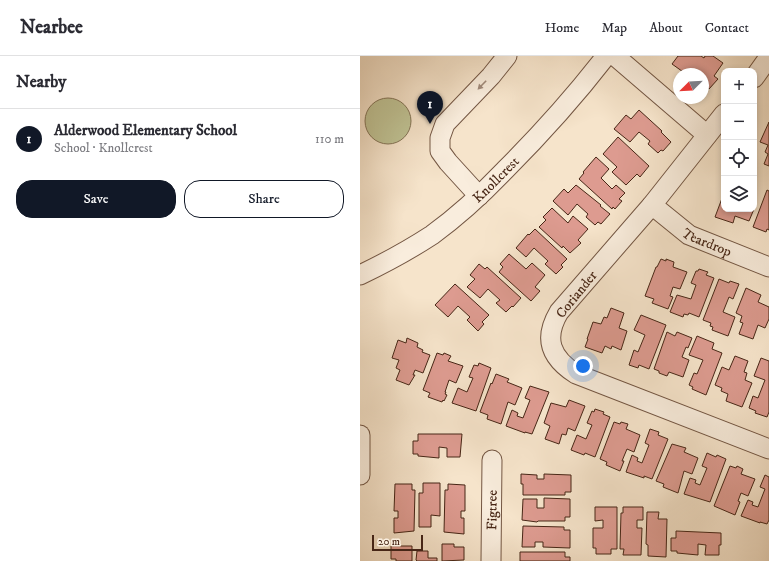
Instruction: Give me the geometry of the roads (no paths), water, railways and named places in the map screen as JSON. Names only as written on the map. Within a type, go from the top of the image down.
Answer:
[{"type":"street","points":[[479,196],[440,151],[440,138],[445,124],[491,76],[507,56]]},
{"type":"street","name":"Knollcrest","points":[[360,275],[421,242],[479,196],[540,134],[606,56]]},
{"type":"street","points":[[615,56],[707,135]]},
{"type":"street","name":"Coriander","points":[[721,118],[652,205],[559,312],[551,331],[551,340],[557,358],[565,367],[576,374],[769,449]]},
{"type":"street","name":"Teardrop","points":[[652,205],[689,235],[769,267]]},
{"type":"street","points":[[360,434],[360,475]]},
{"type":"street","name":"Figtree","points":[[492,460],[492,561]]},
{"type":"place","name":"Alderwood Elementary School","points":[[430,124]]}]
